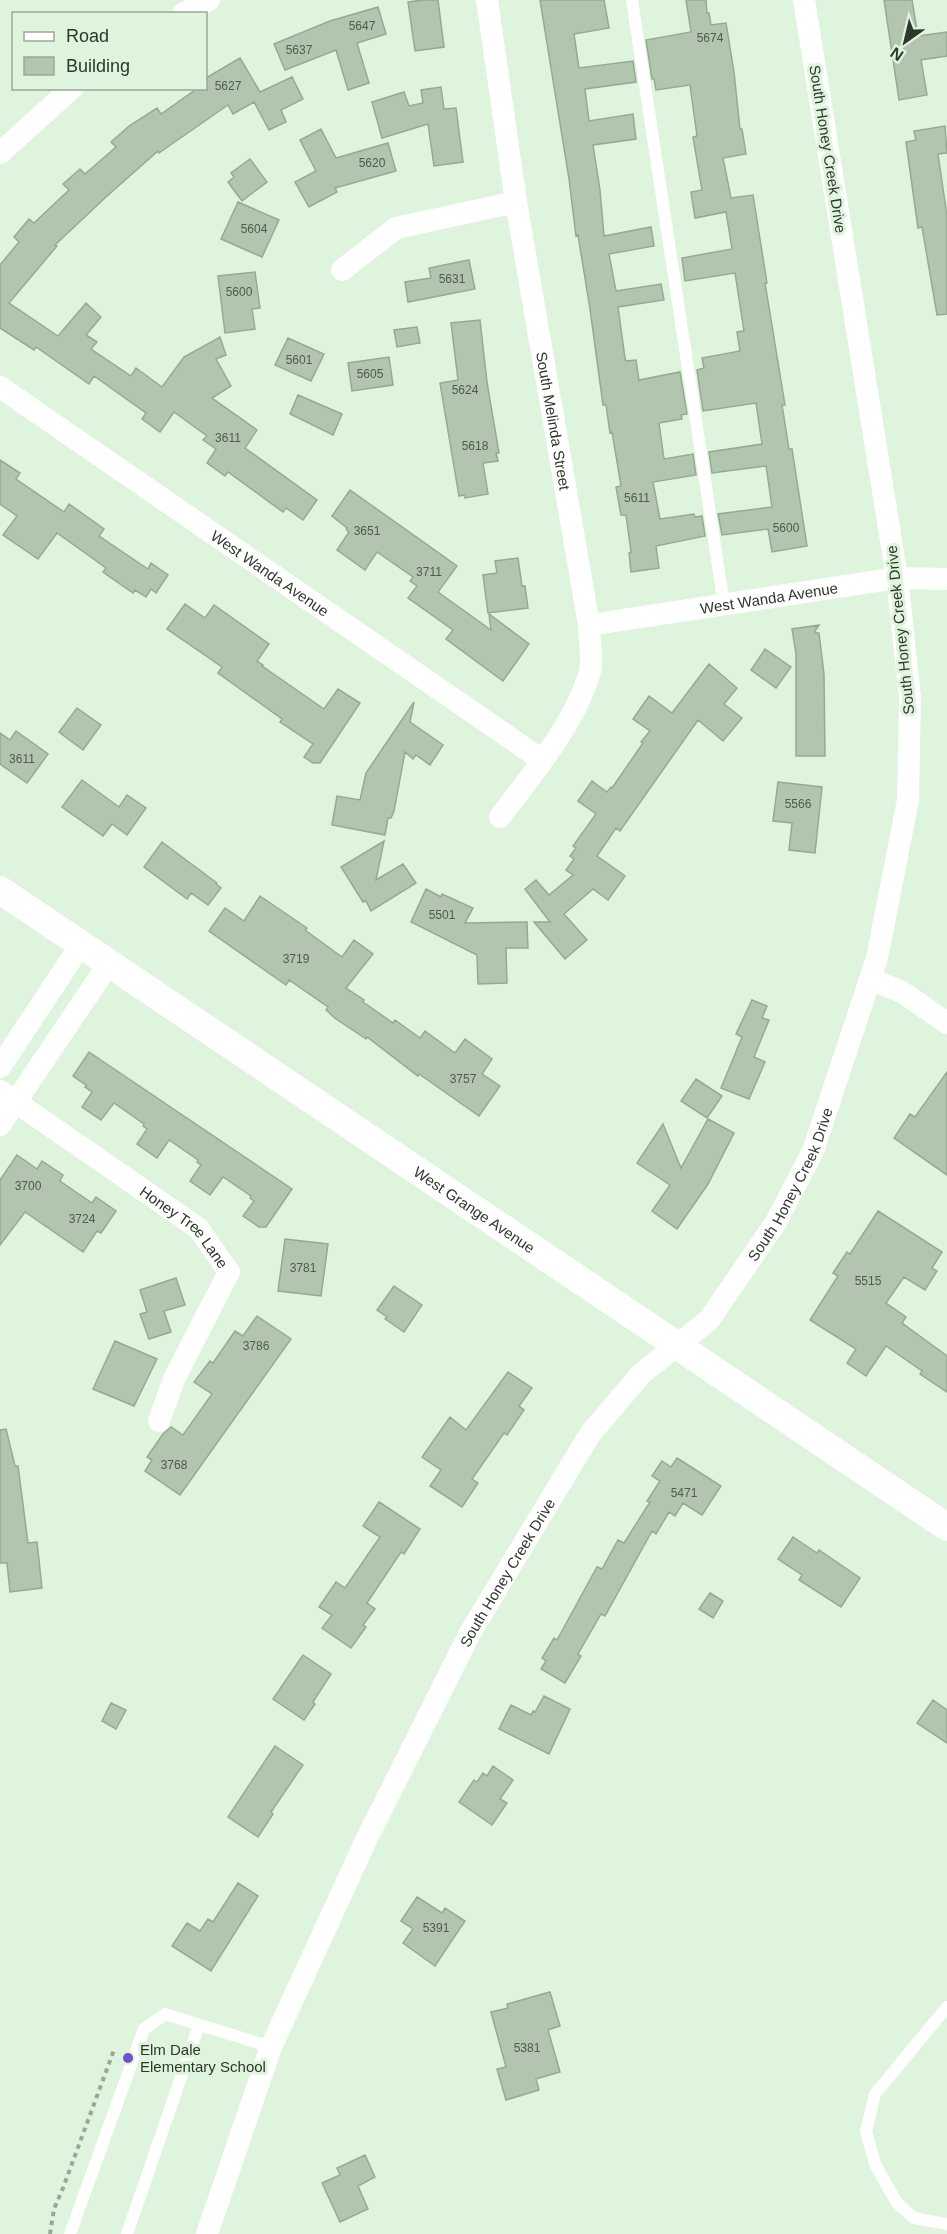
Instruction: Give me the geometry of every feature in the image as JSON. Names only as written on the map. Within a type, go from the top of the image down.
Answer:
[{"type":"street","points":[[187,12],[208,0]]},
{"type":"street","name":"South Melinda Street","points":[[487,0],[516,202],[589,625],[591,669],[581,696],[560,734],[500,817]]},
{"type":"street","name":"South Honey Creek Drive","points":[[207,2234],[271,2047],[367,1838],[470,1633],[590,1434],[642,1373],[709,1320],[782,1212],[813,1151],[877,958],[908,800],[910,697],[897,578],[804,0]]},
{"type":"street","points":[[0,153],[70,90]]},
{"type":"street","points":[[342,270],[396,228],[516,202]]},
{"type":"street","name":"West Wanda Avenue","points":[[0,387],[542,760]]},
{"type":"street","name":"West Wanda Avenue","points":[[589,625],[897,578],[947,579]]},
{"type":"street","name":"West Grange Avenue","points":[[0,890],[108,965],[947,1527]]},
{"type":"street","points":[[0,1067],[80,946]]},
{"type":"street","points":[[0,1125],[8,1096],[108,965]]},
{"type":"street","points":[[871,979],[902,992],[947,1023]]},
{"type":"street","name":"Honey Tree Lane","points":[[8,1096],[198,1228],[229,1272],[174,1379],[159,1421]]},
{"type":"lane","points":[[632,0],[724,605]]},
{"type":"lane","points":[[947,2007],[874,2094],[866,2131],[876,2164],[897,2203],[914,2218],[947,2224]]},
{"type":"lane","points":[[70,2234],[144,2029],[165,2014],[271,2047]]},
{"type":"lane","points":[[126,2234],[199,2025]]},
{"type":"path","points":[[50,2234],[54,2209],[114,2050]]},
{"type":"building","points":[[438,0],[444,47],[415,51],[408,2]]},
{"type":"building","points":[[540,0],[604,0],[609,28],[574,34],[579,68],[633,61],[636,82],[585,89],[589,121],[633,114],[636,139],[593,145],[604,236],[651,227],[654,246],[609,254],[616,291],[661,284],[664,300],[618,307],[625,358],[626,361],[636,360],[639,380],[680,372],[687,414],[681,415],[682,419],[659,423],[664,459],[693,454],[696,475],[653,482],[660,519],[694,514],[695,517],[702,516],[705,536],[656,546],[659,568],[631,572],[626,515],[621,515],[616,487],[621,486],[606,405],[603,405],[590,309],[578,235],[576,236]]},
{"type":"building","points":[[686,0],[706,0],[711,25],[726,23],[740,129],[742,129],[746,154],[723,158],[731,198],[753,195],[785,405],[782,405],[789,449],[792,449],[807,546],[772,552],[768,529],[722,535],[718,514],[772,507],[766,466],[712,473],[709,452],[762,444],[756,403],[703,411],[697,370],[704,368],[702,358],[740,351],[737,332],[744,331],[735,273],[685,281],[682,258],[732,249],[726,212],[695,218],[691,192],[702,190],[693,137],[697,136],[690,85],[656,90],[654,79],[652,79],[646,40],[691,32]]},
{"type":"building","points":[[884,0],[912,0],[918,36],[947,32],[947,56],[921,60],[927,95],[899,100]]},
{"type":"building","points":[[378,7],[386,34],[357,43],[369,83],[348,90],[336,50],[285,70],[274,44],[330,21]]},
{"type":"building","points":[[240,58],[260,92],[292,77],[303,99],[281,110],[286,122],[269,130],[254,102],[233,114],[228,105],[159,153],[158,151],[55,245],[57,246],[9,303],[58,336],[86,303],[101,317],[86,335],[97,342],[91,349],[131,376],[136,368],[162,387],[184,357],[220,337],[226,355],[216,359],[231,386],[212,398],[257,430],[245,448],[317,500],[303,520],[286,508],[283,512],[228,472],[225,476],[207,463],[216,449],[203,440],[207,436],[174,412],[160,432],[142,419],[146,413],[94,376],[89,384],[36,347],[34,350],[0,328],[0,265],[19,242],[14,237],[29,219],[34,223],[69,190],[63,184],[80,169],[85,174],[116,147],[111,142],[129,126],[157,108],[161,114],[195,90],[207,90],[207,77]]},
{"type":"building","points":[[441,87],[444,109],[456,108],[463,162],[434,166],[428,124],[382,138],[372,102],[404,92],[409,106],[423,103],[421,90]]},
{"type":"building","points":[[945,126],[947,153],[938,154],[947,216],[947,314],[937,315],[922,227],[918,228],[906,142],[916,140],[914,131]]},
{"type":"building","points":[[321,129],[336,158],[388,143],[396,171],[335,188],[337,192],[309,207],[295,182],[316,171],[300,140]]},
{"type":"building","points":[[250,159],[267,182],[242,201],[228,182],[234,177],[231,173]]},
{"type":"building","points":[[238,202],[279,220],[262,257],[221,239]]},
{"type":"building","points":[[469,260],[475,289],[408,302],[405,282],[431,278],[429,268]]},
{"type":"building","points":[[255,272],[260,308],[252,309],[255,329],[225,333],[218,276]]},
{"type":"building","points":[[480,320],[487,382],[499,453],[496,453],[498,461],[483,463],[488,494],[465,498],[464,495],[459,496],[440,383],[458,380],[451,323]]},
{"type":"building","points":[[417,327],[420,343],[397,347],[394,330]]},
{"type":"building","points":[[288,338],[324,354],[311,381],[275,365]]},
{"type":"building","points":[[389,357],[393,385],[352,391],[348,363]]},
{"type":"building","points":[[298,395],[342,414],[333,435],[290,414]]},
{"type":"building","points":[[0,460],[20,473],[16,479],[64,512],[69,504],[104,529],[99,536],[148,569],[151,563],[168,575],[156,593],[151,589],[146,597],[135,590],[133,593],[103,572],[106,568],[57,533],[38,559],[3,535],[17,516],[0,504]]},
{"type":"building","points":[[350,490],[457,566],[438,592],[491,630],[489,614],[529,644],[503,681],[446,639],[453,630],[408,598],[417,586],[410,581],[413,577],[377,552],[365,570],[337,550],[349,532],[332,516]]},
{"type":"building","points":[[518,558],[528,608],[488,613],[483,575],[497,573],[495,561]]},
{"type":"building","points":[[185,604],[205,618],[214,605],[269,644],[257,661],[324,709],[338,689],[360,703],[320,763],[313,763],[304,757],[313,744],[280,722],[282,719],[218,673],[222,667],[167,629]]},
{"type":"building","points":[[819,625],[815,631],[819,633],[824,674],[825,756],[796,756],[796,654],[792,629]]},
{"type":"building","points":[[765,649],[791,667],[776,688],[751,670]]},
{"type":"building","points":[[709,664],[737,688],[724,704],[742,718],[723,741],[698,720],[620,831],[616,828],[597,856],[625,876],[608,900],[593,889],[564,914],[587,940],[565,959],[534,922],[550,922],[525,889],[536,880],[549,895],[573,875],[566,870],[574,859],[570,856],[576,848],[573,846],[596,814],[578,801],[592,781],[607,792],[612,788],[643,743],[641,742],[650,731],[633,719],[649,696],[672,713]]},
{"type":"building","points":[[414,702],[410,722],[443,745],[430,765],[416,755],[413,759],[405,752],[394,811],[391,818],[388,818],[385,835],[332,825],[337,796],[360,800],[366,773]]},
{"type":"building","points":[[77,708],[101,725],[83,750],[59,732]]},
{"type":"building","points":[[16,731],[48,754],[27,783],[0,764],[0,733],[10,740]]},
{"type":"building","points":[[82,780],[119,807],[127,795],[146,808],[127,835],[112,824],[103,836],[62,807]]},
{"type":"building","points":[[778,782],[822,787],[815,853],[789,850],[792,823],[773,821]]},
{"type":"building","points":[[384,841],[376,880],[403,864],[416,883],[371,911],[341,867]]},
{"type":"building","points":[[162,842],[221,888],[208,905],[191,893],[187,899],[144,867]]},
{"type":"building","points":[[426,889],[473,908],[465,923],[527,922],[528,948],[506,948],[507,983],[478,984],[477,955],[411,922]]},
{"type":"building","points":[[260,896],[307,928],[305,930],[342,957],[354,940],[373,954],[346,988],[364,1000],[363,1002],[393,1023],[395,1020],[420,1038],[425,1031],[455,1053],[465,1039],[492,1059],[482,1074],[500,1086],[479,1116],[419,1074],[418,1076],[367,1037],[366,1039],[336,1019],[326,1010],[328,1007],[289,980],[286,985],[209,931],[225,908],[244,921]]},
{"type":"building","points":[[752,1000],[767,1006],[762,1018],[769,1020],[754,1057],[765,1062],[749,1099],[721,1088],[742,1037],[736,1034]]},
{"type":"building","points":[[89,1052],[292,1189],[266,1227],[259,1227],[243,1216],[254,1201],[250,1198],[251,1196],[223,1177],[210,1195],[190,1181],[201,1165],[197,1162],[198,1160],[169,1140],[157,1158],[137,1144],[147,1129],[143,1126],[144,1124],[114,1103],[101,1120],[82,1107],[92,1092],[73,1076]]},
{"type":"building","points":[[947,1072],[947,1175],[894,1138],[910,1114],[915,1117]]},
{"type":"building","points":[[696,1079],[722,1096],[707,1118],[681,1101]]},
{"type":"building","points":[[708,1119],[734,1133],[708,1184],[677,1229],[652,1211],[670,1185],[637,1163],[663,1124],[681,1168]]},
{"type":"building","points":[[17,1155],[37,1169],[42,1161],[63,1175],[60,1181],[92,1203],[96,1197],[116,1211],[101,1233],[97,1231],[83,1252],[25,1212],[0,1245],[0,1180]]},
{"type":"building","points":[[878,1211],[942,1252],[932,1268],[937,1271],[925,1290],[904,1277],[886,1303],[906,1317],[902,1323],[947,1356],[947,1392],[920,1374],[922,1371],[886,1346],[866,1376],[847,1363],[856,1349],[810,1320],[838,1276],[833,1273],[847,1252],[850,1254]]},
{"type":"building","points":[[285,1239],[328,1244],[321,1296],[278,1291]]},
{"type":"building","points":[[176,1278],[185,1305],[164,1311],[171,1332],[149,1339],[140,1314],[147,1312],[140,1290]]},
{"type":"building","points":[[394,1286],[422,1305],[404,1332],[385,1319],[387,1317],[377,1310]]},
{"type":"building","points":[[257,1316],[291,1339],[180,1495],[145,1471],[152,1460],[147,1457],[163,1434],[171,1427],[183,1435],[212,1394],[194,1382],[210,1361],[213,1363],[235,1331],[243,1336]]},
{"type":"building","points":[[115,1341],[157,1359],[134,1406],[93,1389]]},
{"type":"building","points":[[508,1372],[532,1388],[519,1406],[524,1410],[507,1435],[504,1433],[472,1479],[478,1483],[462,1507],[430,1486],[441,1470],[422,1457],[450,1417],[466,1430]]},
{"type":"building","points":[[6,1429],[15,1466],[18,1466],[28,1543],[37,1542],[42,1588],[10,1592],[7,1563],[0,1563],[0,1430]]},
{"type":"building","points":[[677,1458],[721,1486],[702,1515],[683,1503],[675,1516],[669,1512],[656,1534],[652,1531],[605,1616],[601,1614],[578,1654],[581,1656],[565,1683],[541,1669],[546,1661],[542,1658],[554,1638],[557,1640],[597,1567],[602,1569],[618,1540],[624,1543],[650,1502],[647,1501],[660,1481],[652,1476],[662,1461],[671,1467]]},
{"type":"building","points":[[379,1502],[420,1529],[404,1554],[401,1552],[367,1603],[375,1609],[363,1625],[366,1627],[351,1648],[322,1628],[332,1615],[319,1607],[336,1582],[345,1588],[380,1537],[363,1526]]},
{"type":"building","points":[[793,1537],[817,1553],[819,1550],[860,1578],[841,1607],[799,1580],[802,1575],[778,1559]]},
{"type":"building","points":[[710,1593],[723,1601],[713,1618],[699,1609]]},
{"type":"building","points":[[303,1655],[331,1674],[304,1720],[273,1699]]},
{"type":"building","points":[[544,1696],[570,1709],[549,1754],[499,1729],[511,1705],[531,1715]]},
{"type":"building","points":[[933,1700],[947,1710],[947,1743],[917,1723]]},
{"type":"building","points":[[111,1703],[126,1710],[116,1729],[102,1721]]},
{"type":"building","points":[[275,1746],[303,1765],[271,1812],[273,1814],[258,1837],[228,1817]]},
{"type":"building","points":[[493,1766],[513,1780],[500,1799],[507,1803],[492,1825],[459,1802],[474,1780],[477,1782],[483,1773],[487,1776]]},
{"type":"building","points":[[238,1883],[258,1896],[211,1971],[172,1946],[187,1923],[200,1931],[208,1919],[213,1922]]},
{"type":"building","points":[[417,1897],[442,1913],[445,1908],[465,1921],[435,1966],[403,1943],[413,1929],[401,1921]]},
{"type":"building","points":[[550,1992],[560,2026],[548,2030],[560,2072],[536,2079],[539,2090],[506,2100],[497,2069],[506,2067],[491,2012],[508,2008],[507,2004]]},
{"type":"building","points":[[365,2155],[375,2177],[358,2186],[368,2209],[340,2222],[322,2183],[340,2175],[337,2168]]},
{"type":"place","name":"Elm Dale Elementary School","points":[[128,2058]]}]
